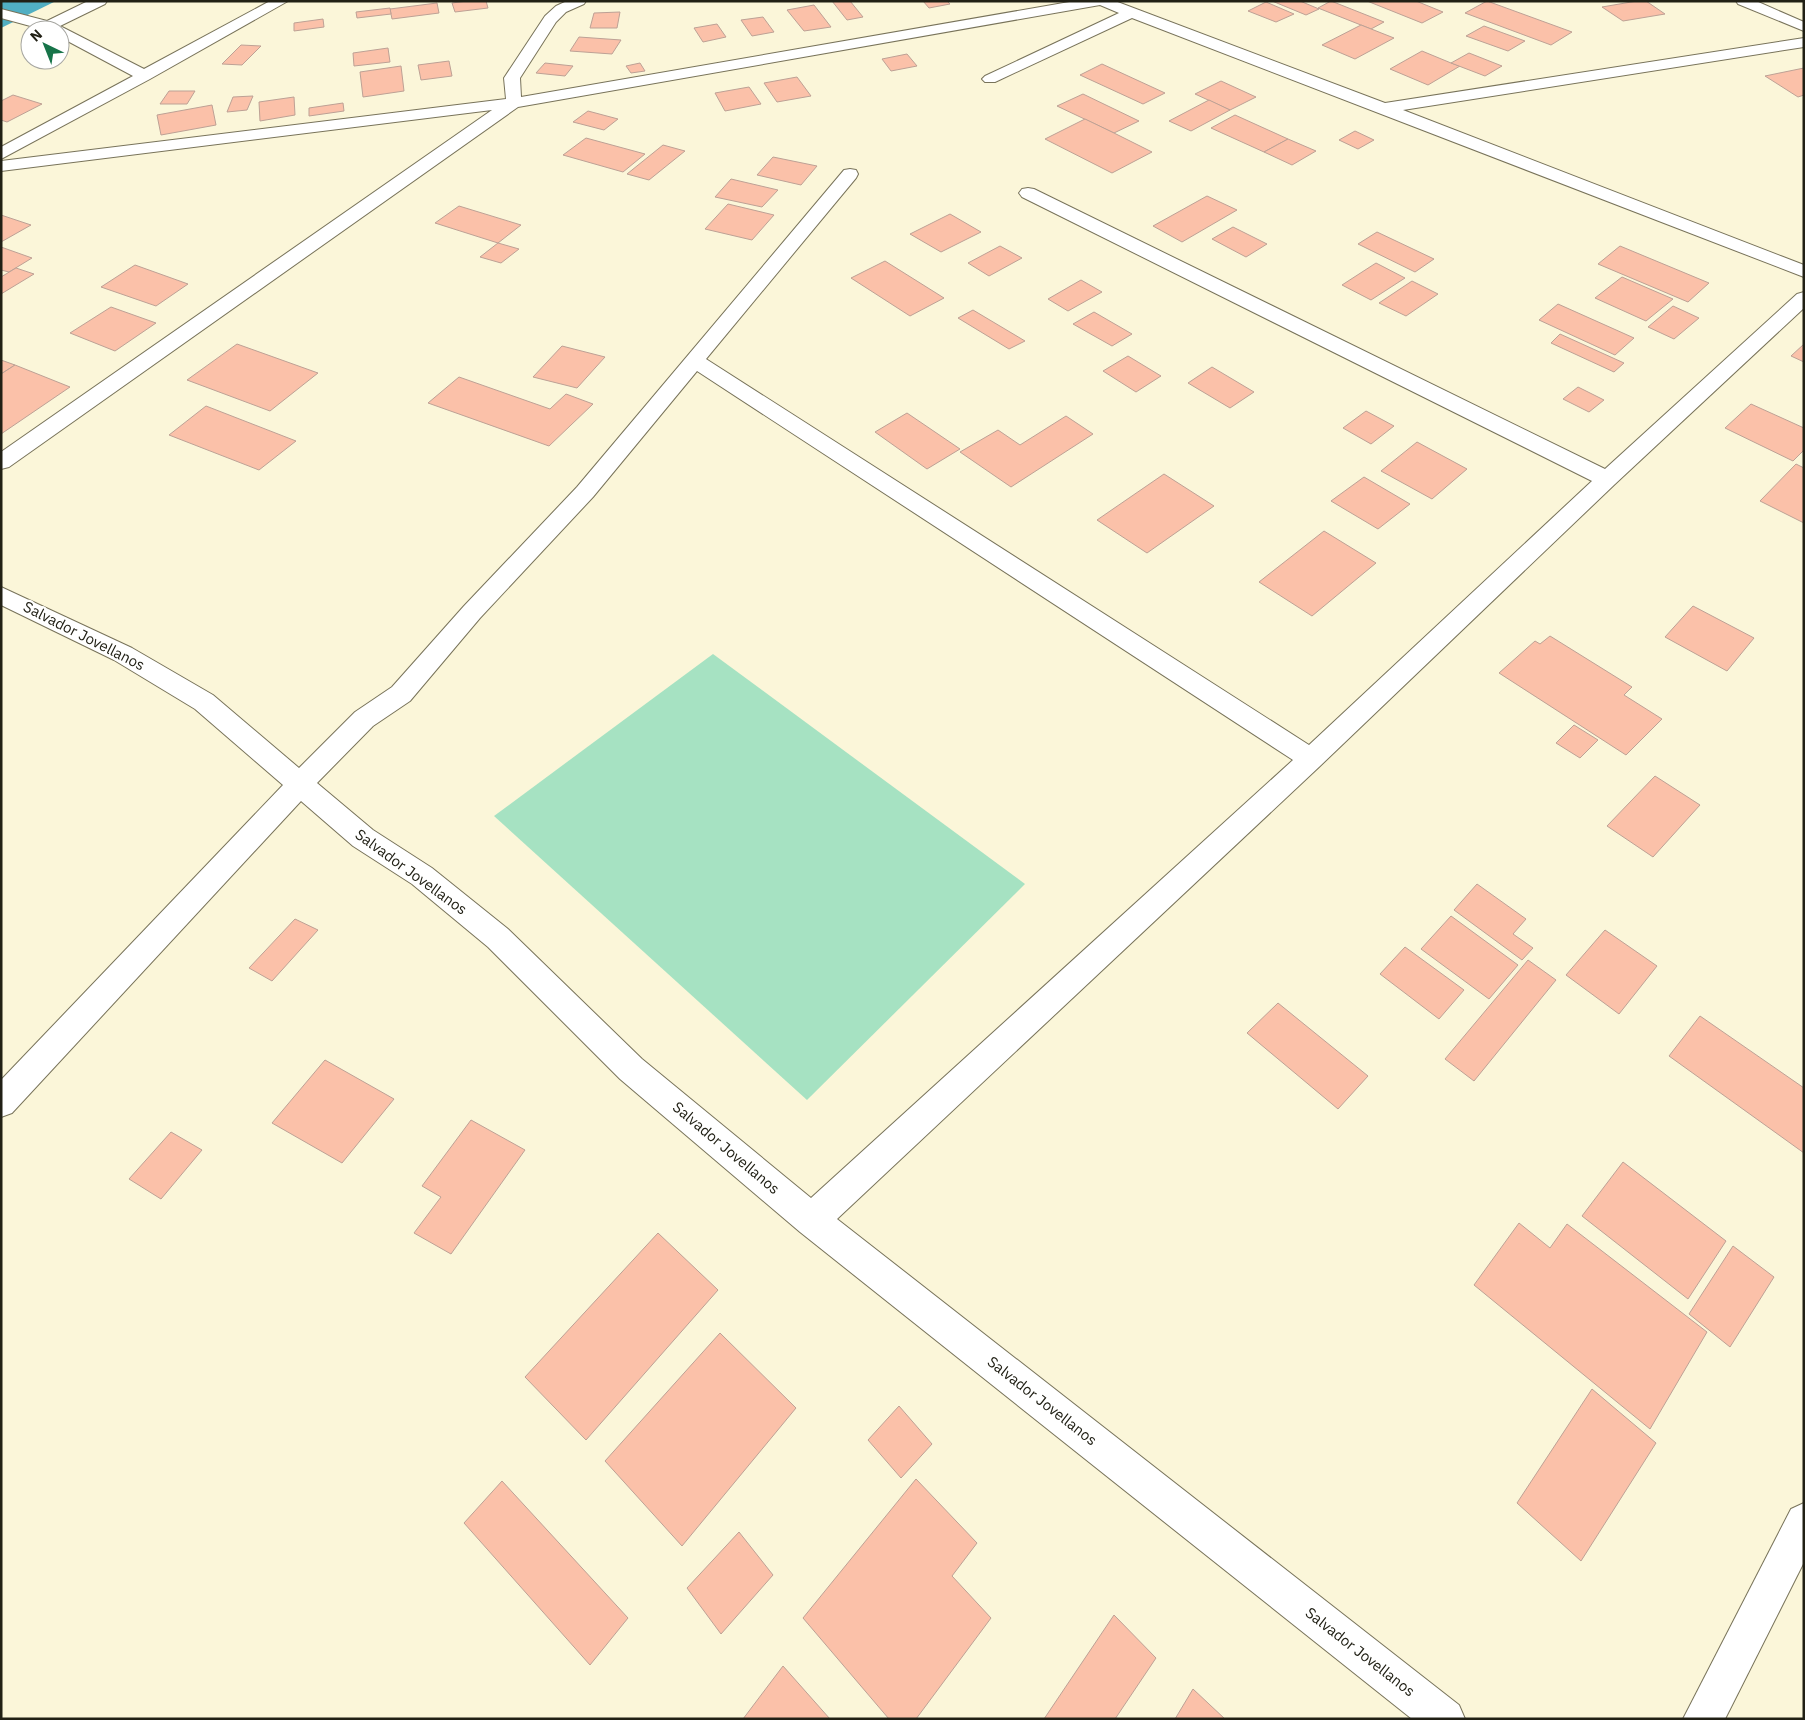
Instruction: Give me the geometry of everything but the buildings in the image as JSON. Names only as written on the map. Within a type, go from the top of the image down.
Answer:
[{"type":"street","points":[[69,20],[100,1]]},
{"type":"street","points":[[1,154],[281,1]]},
{"type":"street","points":[[514,103],[512,78],[550,19],[561,9],[579,1]]},
{"type":"street","points":[[1,166],[514,103],[1101,1],[1383,108],[1804,272]]},
{"type":"street","points":[[1743,1],[1804,27]]},
{"type":"street","points":[[1,13],[25,20]]},
{"type":"street","points":[[990,79],[1131,13]]},
{"type":"street","points":[[70,37],[145,76]]},
{"type":"street","points":[[1383,108],[1804,42]]},
{"type":"street","points":[[1,462],[514,103]]},
{"type":"street","points":[[1,1102],[364,719],[401,694],[472,612],[585,492],[850,174]]},
{"type":"street","points":[[1028,193],[1606,478]]},
{"type":"street","points":[[812,1220],[1311,759],[1606,478],[1804,298]]},
{"type":"street","points":[[694,360],[1311,759]]},
{"type":"street","name":"Salvador Jovellanos","points":[[1,595],[124,654],[204,702],[363,838],[422,876],[498,938],[631,1069],[812,1220],[1445,1719]]},
{"type":"street","points":[[1704,1719],[1804,1522]]},
{"type":"green space","points":[[713,654],[1025,884],[807,1100],[494,816]]},
{"type":"water","points":[[1,1],[56,1],[1,28]]}]
